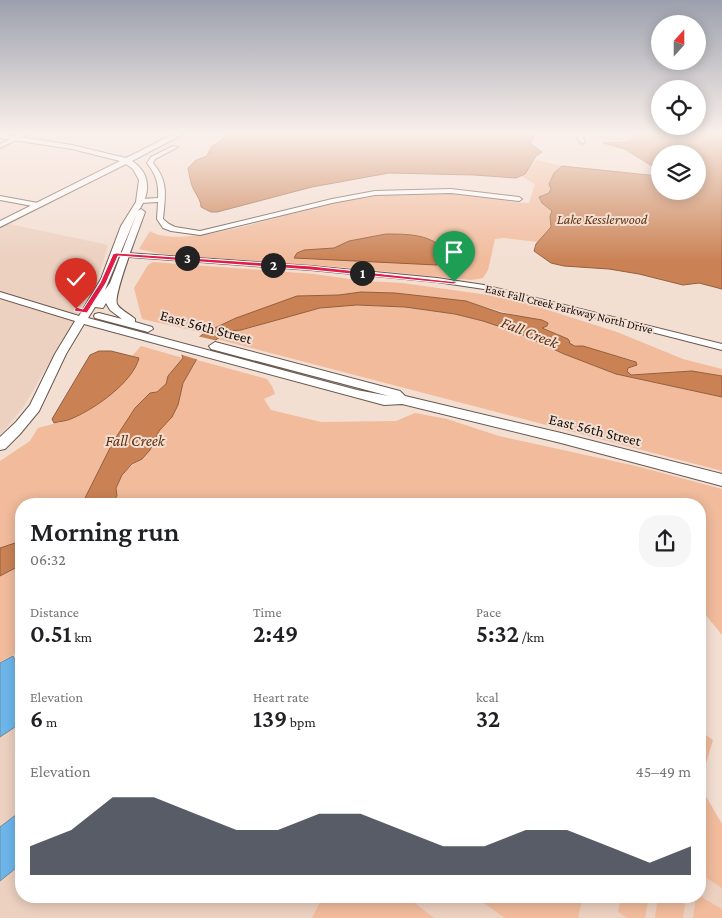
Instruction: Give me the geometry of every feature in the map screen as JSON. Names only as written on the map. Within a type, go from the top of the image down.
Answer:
[{"type":"main road","points":[[0,224],[99,175]]},
{"type":"main road","points":[[87,315],[116,254],[136,205],[140,202],[144,190],[144,180],[141,175]]},
{"type":"main road","points":[[0,445],[32,411],[63,348],[87,315],[113,288],[127,254],[143,205],[140,202]]},
{"type":"main road","name":"East 56th Street","points":[[0,286],[87,315],[270,366],[384,401],[402,400],[561,438],[722,480]]},
{"type":"main road","points":[[113,288],[113,305],[119,312],[130,319],[132,324]]},
{"type":"main road","name":"East 56th Street","points":[[0,295],[132,324],[170,339]]},
{"type":"street","points":[[158,175],[161,180],[162,200],[159,214],[162,222],[174,229],[194,233],[214,231],[318,204],[375,193],[451,191],[519,199]]},
{"type":"street","points":[[0,198],[38,205]]},
{"type":"street","points":[[140,202],[162,200]]},
{"type":"street","name":"East Fall Creek Parkway North Drive","points":[[116,254],[320,269],[469,284],[722,348]]},
{"type":"shaded area","points":[[553,175],[549,184],[551,189],[549,193],[541,195],[544,205],[552,211],[550,231],[538,242],[504,238],[495,239],[488,270],[483,278],[471,280],[340,267],[161,254],[139,249],[150,231],[162,236],[197,236],[323,206],[379,196],[451,193],[529,203],[535,184],[521,176]]},
{"type":"shaded area","points":[[0,222],[108,245],[97,282],[22,409],[0,435]]},
{"type":"shaded area","points":[[153,262],[314,274],[364,281],[402,283],[496,296],[529,304],[617,332],[683,359],[722,369],[722,376],[692,371],[631,375],[627,371],[628,367],[634,366],[632,360],[568,343],[568,339],[541,327],[542,320],[520,317],[466,301],[395,293],[361,292],[339,295],[297,296],[236,318],[204,333],[142,319],[134,288],[148,265]]},
{"type":"shaded area","points":[[344,305],[405,307],[455,314],[519,333],[564,354],[616,374],[722,397],[722,471],[217,339],[231,332],[298,314]]},
{"type":"shaded area","points":[[141,346],[183,358],[168,376],[166,384],[157,392],[150,393],[135,408],[113,442],[85,498],[15,498],[15,543],[0,548],[0,461],[30,441],[38,428],[80,415],[111,394],[135,367],[139,358],[132,356]]},
{"type":"shaded area","points":[[197,360],[267,379],[275,394],[264,399],[271,410],[321,422],[396,421],[415,413],[447,419],[499,436],[636,466],[722,489],[722,635],[706,615],[706,498],[116,498],[117,487],[122,475],[146,454],[159,430],[175,410],[186,377]]},
{"type":"shaded area","points":[[15,568],[15,653],[0,662],[0,576]]},
{"type":"shaded area","points":[[15,653],[15,903],[706,903],[706,878],[722,888],[722,918],[0,918],[0,662]]},
{"type":"shaded area","points":[[706,735],[713,740],[706,764]]},
{"type":"shaded area","points":[[706,796],[722,824],[722,888],[706,878]]},
{"type":"shaded area","points":[[706,900],[722,909],[722,918],[693,918],[695,903],[706,903]]},
{"type":"shaded area","points":[[320,903],[415,903],[434,918],[312,918]]},
{"type":"shaded area","points":[[484,903],[581,903],[578,918],[505,918]]},
{"type":"shaded area","points":[[620,903],[648,903],[645,918],[627,918],[618,912]]},
{"type":"shaded area","points":[[657,903],[685,903],[683,918],[655,918]]},
{"type":"water","points":[[190,175],[379,175],[312,187],[217,212],[211,212],[201,207]]},
{"type":"water","points":[[467,175],[523,175],[516,178]]},
{"type":"water","name":"Lake Kesslerwood","points":[[553,175],[651,175],[651,200],[706,200],[706,175],[722,175],[722,289],[699,283],[683,285],[609,269],[564,266],[551,263],[534,251],[536,244],[551,227],[550,216],[552,211],[542,203],[539,197],[549,193],[551,189],[549,184]]},
{"type":"water","points":[[386,234],[424,237],[443,248],[442,255],[437,265],[294,258],[297,253],[304,250],[334,248],[349,241]]},
{"type":"water","name":"Fall Creek","points":[[361,292],[395,293],[466,301],[501,313],[542,320],[548,323],[547,326],[542,328],[568,339],[569,343],[575,346],[583,346],[636,362],[637,365],[628,368],[627,371],[631,375],[692,371],[722,376],[722,397],[616,374],[564,354],[519,333],[455,314],[405,307],[357,305],[320,308],[241,330],[230,331],[217,339],[198,357],[183,383],[178,405],[172,417],[159,431],[150,450],[142,459],[132,464],[122,475],[116,488],[116,498],[85,498],[113,442],[135,408],[150,393],[157,392],[166,384],[168,376],[183,358],[181,353],[204,333],[236,318],[297,296],[339,295]]},
{"type":"water","points":[[99,351],[111,351],[139,358],[122,385],[102,401],[82,414],[54,423],[52,419],[90,355]]},
{"type":"water","points":[[15,543],[15,568],[0,576],[0,548]]},
{"type":"pier","points":[[197,336],[218,341],[199,360],[179,354]]},
{"type":"building","points":[[13,656],[15,660],[15,727],[0,737],[0,663]]},
{"type":"building","points":[[15,816],[15,869],[0,881],[0,827]]},
{"type":"route","points":[[76,309],[85,312],[103,283],[116,254],[311,268],[454,282]]}]
